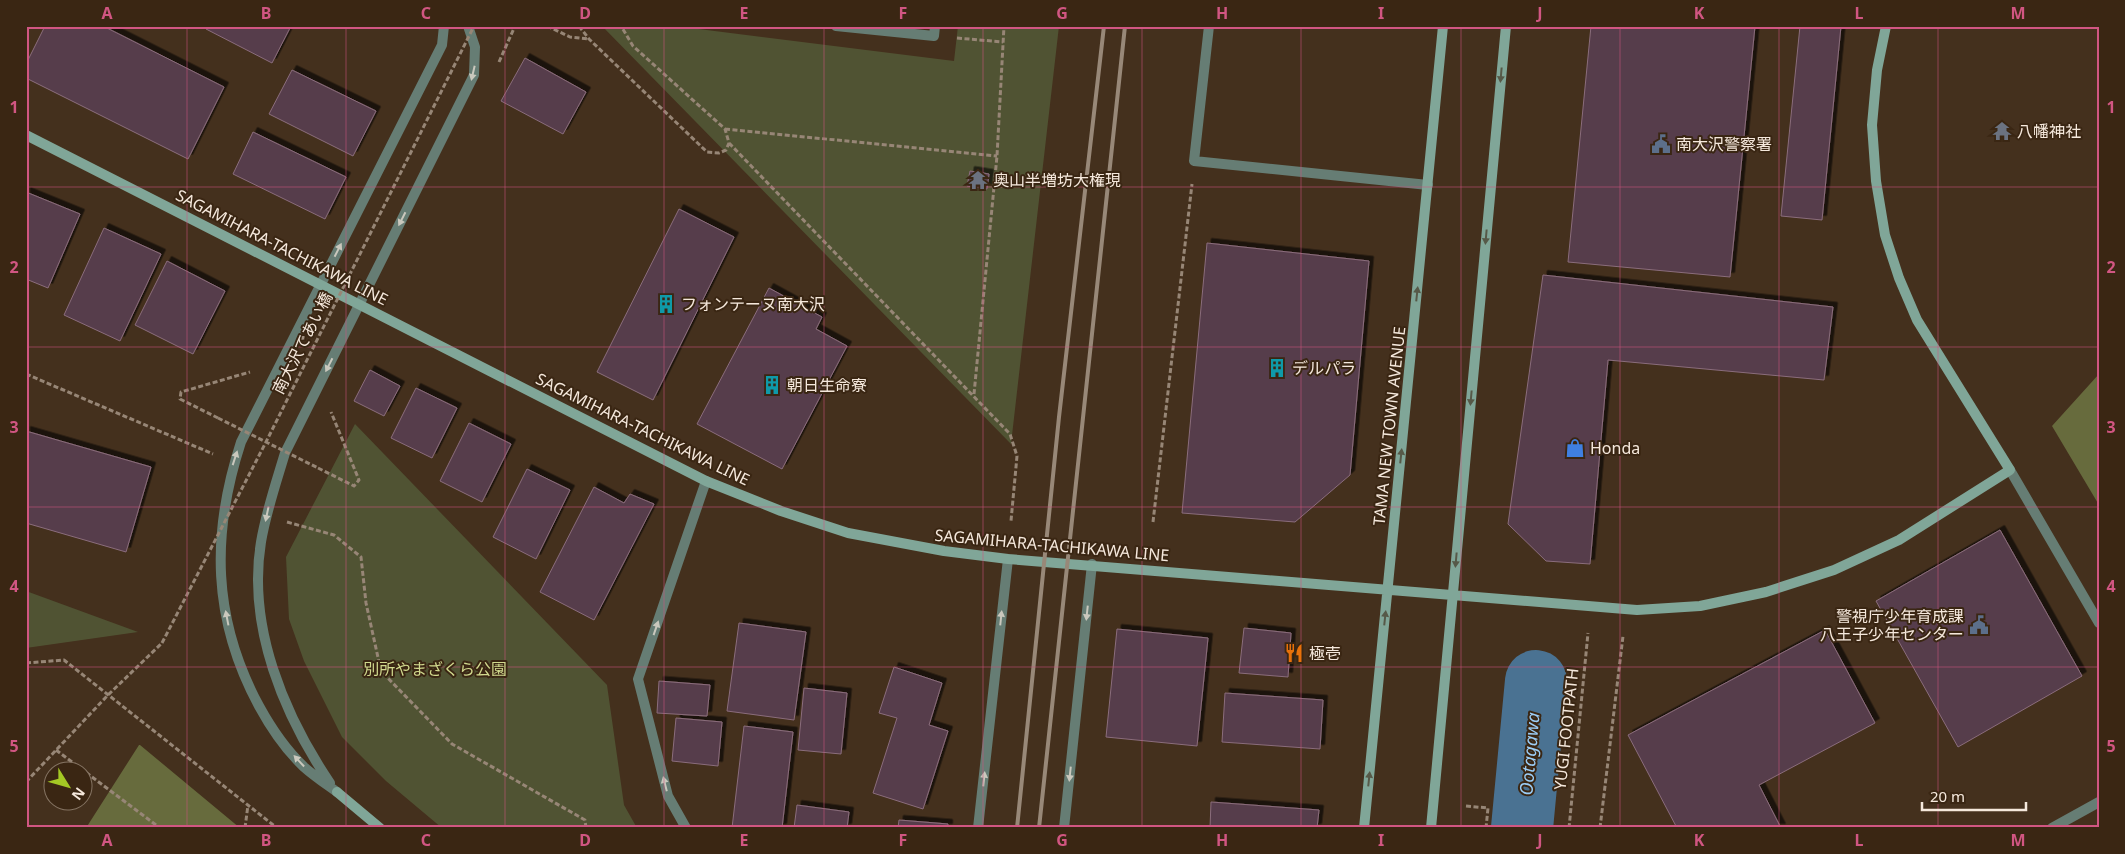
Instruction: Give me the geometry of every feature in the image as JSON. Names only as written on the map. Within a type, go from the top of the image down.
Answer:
[{"type":"main road","name":"TAMA NEW TOWN AVENUE","points":[[1364,828],[1443,26]]},
{"type":"main road","points":[[1430,828],[1506,26]]},
{"type":"main road","points":[[1886,26],[1877,70],[1872,126],[1876,181],[1885,235],[1899,278],[1917,320],[2010,470]]},
{"type":"main road","name":"SAGAMIHARA-TACHIKAWA LINE","points":[[26,135],[706,481],[781,511],[848,533],[892,543],[1008,559],[1092,564],[1453,596],[1636,610],[1700,606],[1766,592],[1834,570],[1900,540],[2010,470]]},
{"type":"main road","points":[[337,792],[380,828]]},
{"type":"street","points":[[337,792],[303,766],[275,734],[244,678],[230,630],[221,586],[220,546],[223,512],[228,481],[241,442],[442,45],[444,26]]},
{"type":"street","points":[[337,792],[313,758],[294,722],[275,672],[262,625],[259,583],[261,543],[271,496],[285,453],[474,75],[475,47],[468,26]]},
{"type":"street","points":[[836,26],[934,31]]},
{"type":"street","points":[[1209,26],[1194,161],[1428,185]]},
{"type":"street","points":[[2010,470],[2099,623]]},
{"type":"street","points":[[686,828],[668,796],[638,679],[706,481]]},
{"type":"street","points":[[978,828],[1008,559]]},
{"type":"street","points":[[1064,828],[1092,564]]},
{"type":"street","points":[[2052,828],[2099,802]]},
{"type":"path","name":"南大沢であい橋","points":[[26,782],[108,695],[162,643],[266,442],[474,26]]},
{"type":"path","points":[[497,67],[515,26]]},
{"type":"path","points":[[547,26],[570,37],[589,39]]},
{"type":"path","points":[[579,26],[589,39],[707,152],[719,153],[726,150],[729,143]]},
{"type":"path","points":[[621,26],[633,46],[724,129],[729,143],[1010,434],[1017,456],[1011,521]]},
{"type":"path","points":[[974,395],[997,156],[1004,26]]},
{"type":"path","points":[[934,31],[1003,42]]},
{"type":"path","points":[[724,129],[997,156]]},
{"type":"path","points":[[1154,522],[1194,161]]},
{"type":"path","points":[[257,370],[180,392],[180,399],[354,486],[359,480],[328,404]]},
{"type":"path","points":[[26,374],[218,456]]},
{"type":"path","points":[[285,521],[334,535],[361,557],[366,602],[381,671],[452,744],[585,820],[586,828]]},
{"type":"path","name":"YUGI FOOTPATH","points":[[1570,828],[1588,633]]},
{"type":"path","points":[[1600,828],[1623,636]]},
{"type":"path","points":[[26,663],[64,660],[277,828]]},
{"type":"path","points":[[56,750],[160,828]]},
{"type":"path","points":[[245,828],[248,805]]},
{"type":"path","points":[[1466,806],[1488,808],[1486,828]]},
{"type":"green space","points":[[602,26],[675,26],[954,61],[958,26],[1059,26],[1011,444]]},
{"type":"green space","points":[[2099,374],[2099,505],[2052,426]]},
{"type":"green space","name":"別所やまざくら公園","points":[[355,424],[607,685],[624,805],[637,828],[442,828],[386,781],[342,737],[304,661],[289,619],[286,557]]},
{"type":"green space","points":[[26,591],[138,632],[26,648]]},
{"type":"green space","points":[[140,745],[240,828],[86,828]]},
{"type":"building","points":[[45,26],[103,26],[224,87],[188,159],[26,78],[26,64]]},
{"type":"building","points":[[208,26],[291,26],[272,63],[206,29]]},
{"type":"building","name":"南大沢警察署","points":[[1591,26],[1755,26],[1730,277],[1568,262]]},
{"type":"building","points":[[1800,26],[1841,26],[1822,220],[1781,216]]},
{"type":"building","points":[[525,58],[586,92],[563,134],[501,101]]},
{"type":"building","points":[[292,70],[376,111],[353,156],[269,114]]},
{"type":"building","points":[[253,132],[346,177],[325,219],[233,174]]},
{"type":"building","name":"奥山半増坊大権現","points":[[970,171],[989,174],[987,189],[967,186]]},
{"type":"building","points":[[26,192],[80,214],[48,288],[26,279]]},
{"type":"building","name":"フォンテーヌ南大沢","points":[[679,209],[734,237],[653,400],[597,372]]},
{"type":"building","points":[[104,228],[161,254],[120,341],[64,315]]},
{"type":"building","name":"デルパラ","points":[[1207,243],[1369,261],[1350,475],[1295,522],[1182,513]]},
{"type":"building","points":[[167,261],[225,291],[193,354],[135,325]]},
{"type":"building","points":[[1543,275],[1833,307],[1824,380],[1608,360],[1590,564],[1546,561],[1508,524]]},
{"type":"building","name":"朝日生命寮","points":[[769,288],[822,317],[816,329],[847,346],[782,469],[697,424]]},
{"type":"building","points":[[370,370],[400,386],[384,416],[354,401]]},
{"type":"building","points":[[416,388],[457,408],[432,458],[391,438]]},
{"type":"building","points":[[469,423],[511,444],[482,502],[440,481]]},
{"type":"building","points":[[26,431],[151,467],[126,552],[26,523]]},
{"type":"building","points":[[527,469],[570,490],[536,559],[493,537]]},
{"type":"building","points":[[594,487],[624,503],[630,494],[654,504],[594,620],[540,592]]},
{"type":"building","points":[[2000,530],[2082,676],[1958,747],[1876,601]]},
{"type":"building","points":[[739,623],[806,632],[794,720],[727,711]]},
{"type":"building","points":[[1244,628],[1291,633],[1288,677],[1239,673]]},
{"type":"building","points":[[1117,629],[1208,638],[1197,746],[1106,737]]},
{"type":"building","points":[[1825,630],[1875,723],[1759,785],[1781,828],[1677,828],[1628,735]]},
{"type":"building","points":[[894,667],[942,683],[929,725],[948,731],[923,809],[873,793],[897,718],[879,713]]},
{"type":"building","points":[[659,681],[710,685],[707,716],[657,713]]},
{"type":"building","points":[[804,688],[847,693],[841,754],[798,750]]},
{"type":"building","points":[[1225,693],[1323,700],[1320,749],[1222,742]]},
{"type":"building","points":[[676,718],[722,722],[718,766],[672,761]]},
{"type":"building","points":[[744,726],[793,732],[782,828],[732,828]]},
{"type":"building","points":[[1211,802],[1319,810],[1317,828],[1210,828]]},
{"type":"building","points":[[797,805],[849,812],[847,828],[794,828]]},
{"type":"building","points":[[899,820],[948,824],[948,828],[898,828]]},
{"type":"waterway","name":"Ootagawa","points":[[1522,828],[1536,681]]},
{"type":"railway","points":[[1017,828],[1059,417],[1104,26]]},
{"type":"railway","points":[[1039,828],[1125,26]]},
{"type":"place","name":"八幡神社","points":[[2002,131]]},
{"type":"place","name":"南大沢警察署","points":[[1661,144]]},
{"type":"place","name":"奥山半増坊大権現","points":[[978,180]]},
{"type":"place","name":"フォンテーヌ南大沢","points":[[666,304]]},
{"type":"place","name":"デルパラ","points":[[1277,368]]},
{"type":"place","name":"朝日生命寮","points":[[772,385]]},
{"type":"place","name":"Honda","points":[[1575,448]]},
{"type":"place","name":"警視庁少年育成課 八王子少年センター","points":[[1979,625]]},
{"type":"place","name":"極壱","points":[[1294,653]]}]
